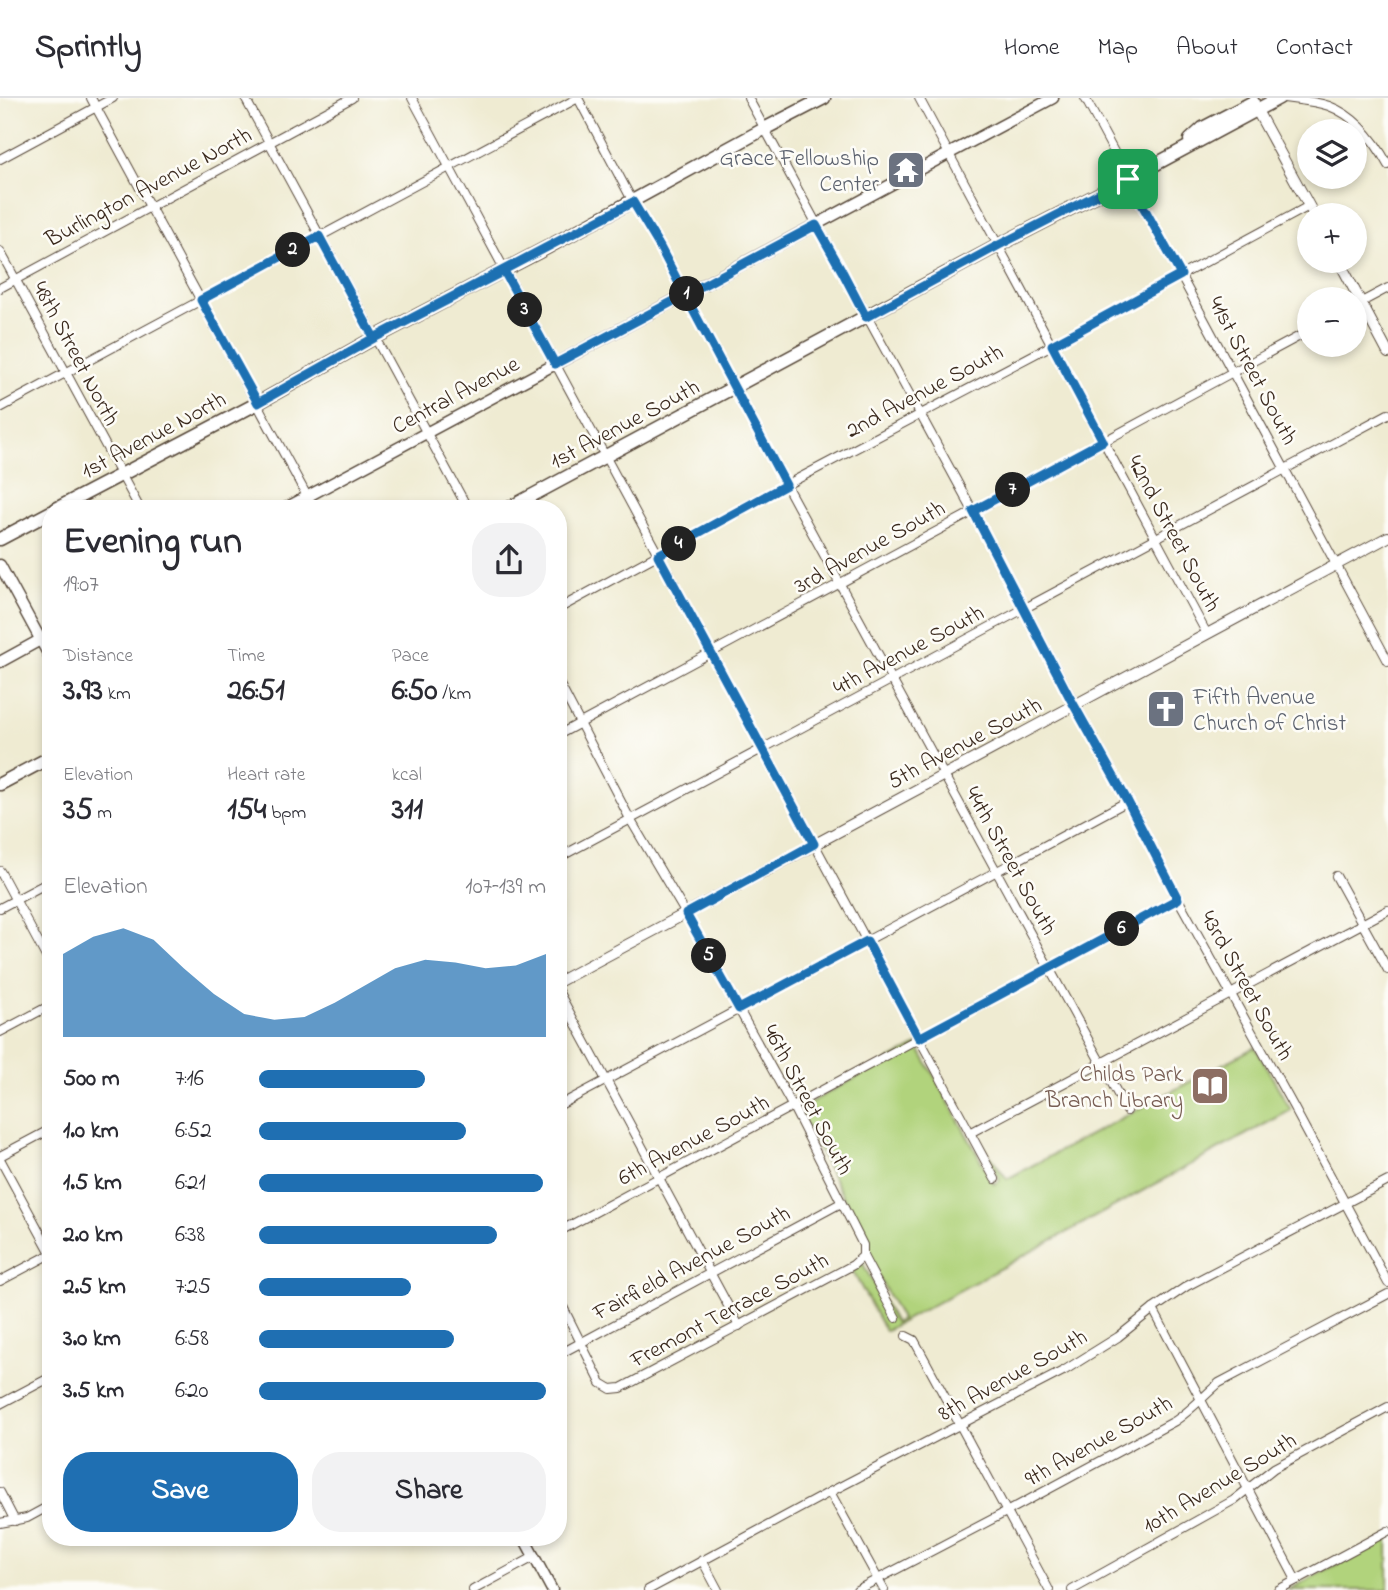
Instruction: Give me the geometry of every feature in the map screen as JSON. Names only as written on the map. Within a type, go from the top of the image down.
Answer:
[{"type":"main road","name":"1st Avenue North","points":[[74,500],[824,98]]},
{"type":"main road","name":"Central Avenue","points":[[300,500],[1053,98]]},
{"type":"main road","name":"1st Avenue South","points":[[524,500],[999,245],[1128,179],[1181,150],[1253,103],[1282,98]]},
{"type":"main road","points":[[0,539],[42,517]]},
{"type":"main road","points":[[0,565],[42,631]]},
{"type":"main road","points":[[0,662],[42,639]]},
{"type":"main road","points":[[0,784],[42,762]]},
{"type":"main road","points":[[528,1546],[552,1590]]},
{"type":"street","points":[[91,98],[309,500]]},
{"type":"street","points":[[0,159],[113,98]]},
{"type":"street","points":[[245,98],[463,500]]},
{"type":"street","name":"Burlington Avenue North","points":[[0,288],[352,98]]},
{"type":"street","points":[[412,98],[995,1179]]},
{"type":"street","points":[[0,408],[578,98]]},
{"type":"street","name":"44th Street South","points":[[578,98],[1127,1111]]},
{"type":"street","name":"43rd Street South","points":[[748,98],[973,511],[1178,899],[1388,1283]]},
{"type":"street","name":"42nd Street South","points":[[919,98],[1207,634]]},
{"type":"street","name":"41st Street South","points":[[1085,98],[1388,661]]},
{"type":"street","points":[[1282,98],[1329,106],[1343,113],[1358,124],[1371,139],[1388,165]]},
{"type":"street","points":[[1253,103],[1307,203]]},
{"type":"street","name":"2nd Avenue South","points":[[567,604],[1181,275],[1297,217]]},
{"type":"street","name":"48th Street North","points":[[0,251],[135,500]]},
{"type":"street","points":[[1367,300],[1388,289]]},
{"type":"street","points":[[1367,319],[1388,353]]},
{"type":"street","name":"3rd Avenue South","points":[[567,730],[1297,337]]},
{"type":"street","name":"4th Avenue South","points":[[567,853],[1388,414]]},
{"type":"street","name":"5th Avenue South","points":[[567,977],[1388,537]]},
{"type":"street","name":"46th Street South","points":[[567,698],[631,819],[793,1107],[863,1245],[863,1256],[896,1318]]},
{"type":"street","points":[[567,1101],[1128,802]]},
{"type":"street","points":[[0,871],[42,950]]},
{"type":"street","points":[[1336,876],[1388,970]]},
{"type":"street","points":[[0,908],[42,886]]},
{"type":"street","name":"6th Avenue South","points":[[567,1227],[1178,899]]},
{"type":"street","points":[[970,1133],[1388,910]]},
{"type":"street","points":[[567,1008],[739,1326]]},
{"type":"street","points":[[0,1032],[42,1010]]},
{"type":"street","points":[[42,1134],[0,1158],[42,1237]]},
{"type":"street","name":"8th Avenue South","points":[[648,1590],[1065,1370],[1118,1337],[1187,1286],[1388,1181]]},
{"type":"street","name":"Fairfield Avenue South","points":[[567,1350],[841,1203]]},
{"type":"street","name":"Fremont Terrace South","points":[[582,1342],[601,1383],[611,1389],[621,1388],[853,1265],[863,1256]]},
{"type":"street","points":[[0,1281],[42,1259]]},
{"type":"street","name":"9th Avenue South","points":[[857,1590],[1175,1421],[1219,1383],[1388,1294]]},
{"type":"street","points":[[1153,1309],[1296,1580]]},
{"type":"street","points":[[567,1314],[582,1342]]},
{"type":"street","points":[[906,1336],[914,1340],[1049,1590]]},
{"type":"street","points":[[0,1404],[42,1382]]},
{"type":"street","name":"10th Avenue South","points":[[1072,1590],[1234,1500],[1274,1468],[1388,1407]]},
{"type":"street","points":[[0,1492],[15,1521]]},
{"type":"street","points":[[830,1492],[884,1590]]},
{"type":"street","points":[[0,1522],[27,1518],[42,1510]]},
{"type":"street","points":[[1278,1590],[1388,1531]]},
{"type":"street","points":[[473,1590],[534,1557]]},
{"type":"street","points":[[702,1560],[718,1590]]},
{"type":"green space","points":[[917,1045],[994,1184],[1000,1180],[978,1139],[1007,1179],[1255,1047],[1291,1110],[885,1331],[852,1270],[862,1262],[895,1323],[901,1319],[868,1257],[867,1243],[798,1109]]},
{"type":"green space","points":[[1388,1537],[1388,1590],[1288,1590]]},
{"type":"place","name":"Grace Fellowship Center","points":[[906,170]]},
{"type":"place","name":"Fifth Avenue Church of Christ","points":[[1166,709]]},
{"type":"place","name":"Childs Park Branch Library","points":[[1210,1086]]},
{"type":"route","points":[[1128,179],[866,317],[816,225],[685,295],[633,202],[374,338],[319,236],[201,300],[258,403],[374,338],[504,271],[555,364],[685,295],[786,485],[658,555],[814,844],[686,914],[739,1009],[867,941],[919,1038],[1178,899],[973,511],[1103,441],[1052,345],[1181,275],[1128,179]]}]
